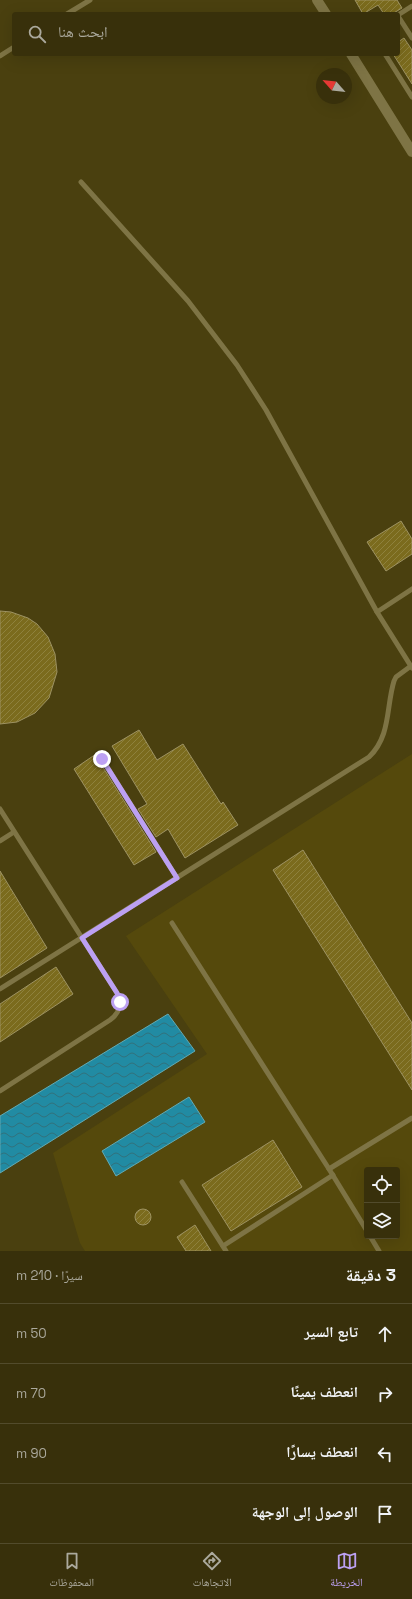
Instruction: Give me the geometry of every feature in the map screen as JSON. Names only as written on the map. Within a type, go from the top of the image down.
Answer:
[{"type":"street","points":[[317,0],[325,12]]},
{"type":"street","points":[[352,56],[411,149]]},
{"type":"lane","points":[[70,12],[90,0]]},
{"type":"lane","points":[[400,14],[412,6]]},
{"type":"lane","points":[[400,18],[412,38]]},
{"type":"lane","points":[[0,56],[12,48]]},
{"type":"lane","points":[[386,56],[412,97]]},
{"type":"lane","points":[[0,989],[369,757],[379,746],[385,732],[394,681],[396,677],[411,667],[377,612],[266,410],[241,370],[222,343],[192,306],[80,182]]},
{"type":"lane","points":[[377,612],[412,589]]},
{"type":"lane","points":[[102,759],[177,878]]},
{"type":"lane","points":[[0,809],[117,993],[120,1002],[118,1013],[110,1020],[0,1091]]},
{"type":"lane","points":[[0,841],[14,832]]},
{"type":"lane","points":[[172,923],[330,1169],[364,1226]]},
{"type":"lane","points":[[330,1169],[412,1118]]},
{"type":"lane","points":[[223,1246],[333,1175]]},
{"type":"lane","points":[[182,1182],[226,1251]]},
{"type":"lane","points":[[372,1239],[379,1251]]},
{"type":"shaded area","points":[[412,754],[412,1251],[85,1251],[80,1243],[53,1153],[207,1054],[126,936]]},
{"type":"water","points":[[168,1014],[195,1051],[0,1173],[0,1116]]},
{"type":"water","points":[[189,1097],[205,1122],[116,1176],[102,1151]]},
{"type":"building","points":[[355,0],[397,0],[402,8],[395,12],[383,12],[378,5],[366,12],[362,12]]},
{"type":"building","points":[[404,38],[412,50],[412,84],[394,56],[400,56],[400,41]]},
{"type":"building","points":[[401,521],[412,539],[412,554],[386,571],[367,542]]},
{"type":"building","points":[[0,611],[11,612],[28,618],[37,624],[48,637],[55,654],[57,672],[49,698],[35,713],[17,722],[0,724]]},
{"type":"building","points":[[139,730],[157,760],[183,744],[221,804],[223,802],[238,825],[185,858],[168,829],[156,837],[138,809],[147,804],[112,746]]},
{"type":"building","points":[[96,754],[156,852],[134,865],[74,769]]},
{"type":"building","points":[[303,850],[412,1023],[412,1090],[273,870]]},
{"type":"building","points":[[0,871],[47,948],[0,978]]},
{"type":"building","points":[[56,967],[73,994],[0,1042],[0,1004]]},
{"type":"building","points":[[273,1140],[302,1187],[231,1231],[202,1185]]},
{"type":"building","points":[[140,1209],[146,1209],[151,1214],[149,1223],[146,1225],[140,1225],[135,1220],[135,1214]]},
{"type":"building","points":[[195,1225],[211,1251],[186,1251],[177,1237]]},
{"type":"route","points":[[102,759],[177,878],[82,938],[117,993],[120,1002]]}]
